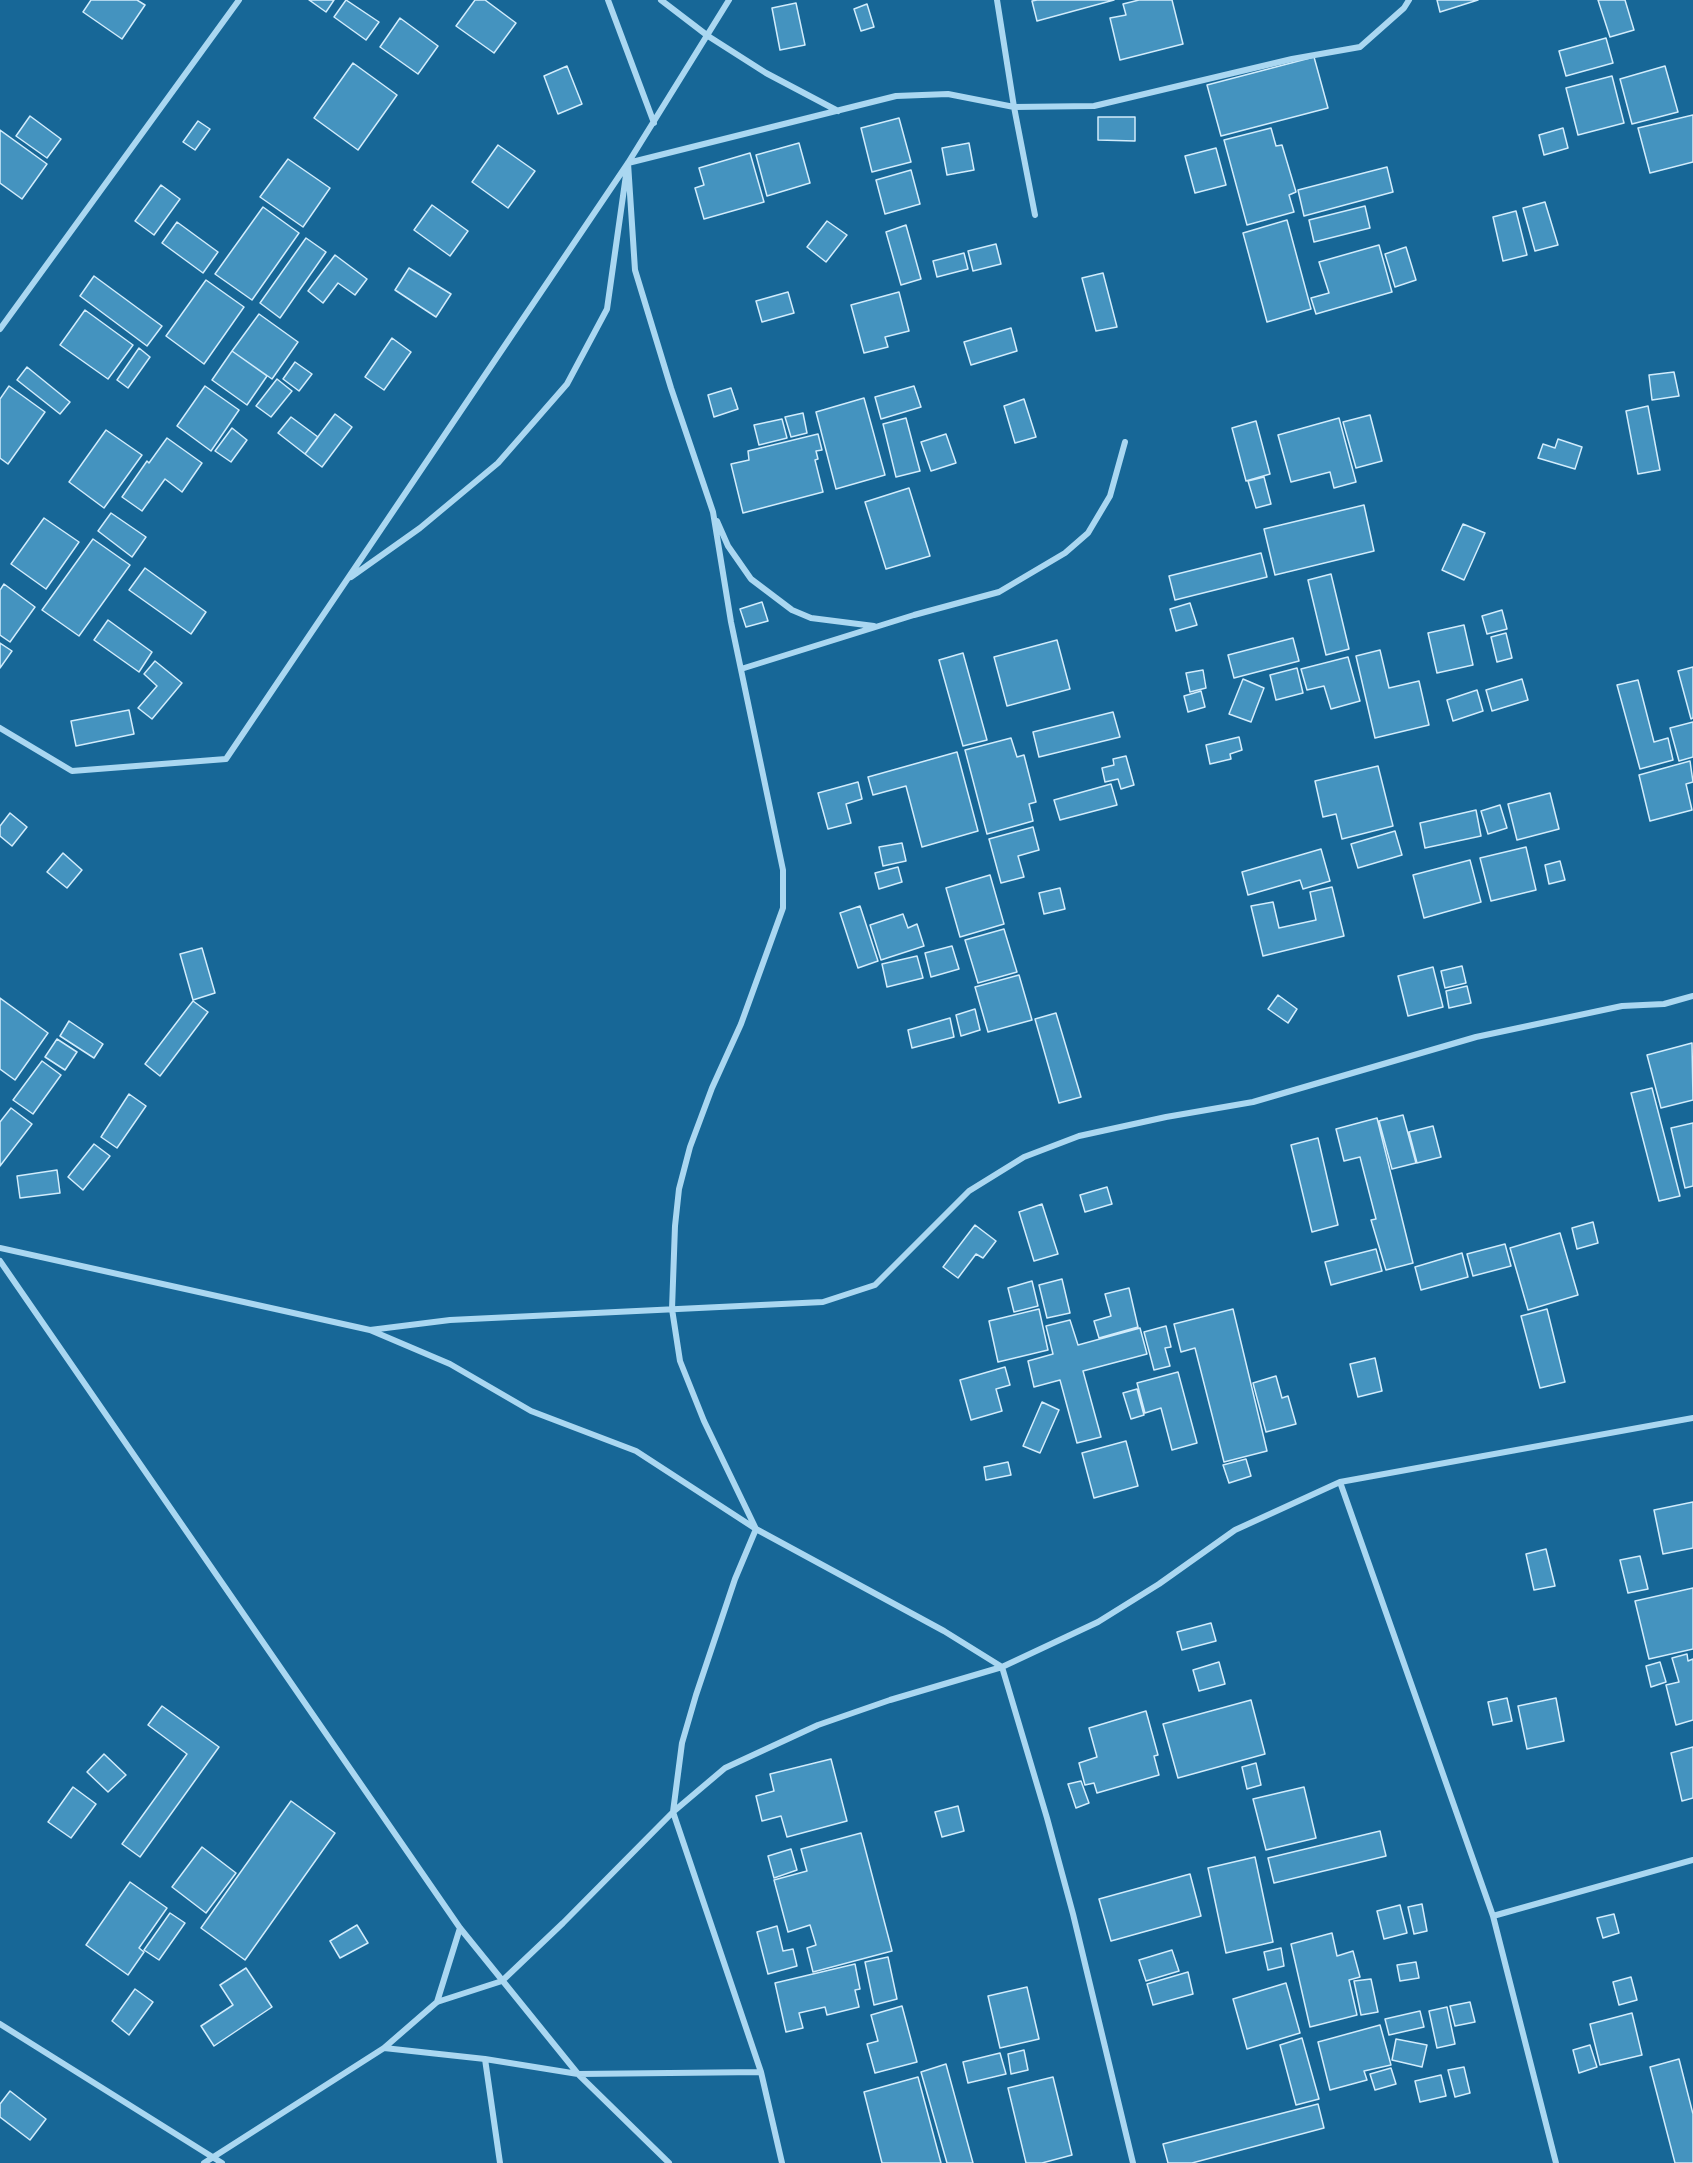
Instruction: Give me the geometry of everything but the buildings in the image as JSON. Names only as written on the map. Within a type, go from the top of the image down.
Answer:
[{"type":"street","points":[[0,329],[239,0]]},
{"type":"street","points":[[608,0],[654,123]]},
{"type":"street","points":[[661,0],[708,36],[766,73],[839,111]]},
{"type":"street","points":[[0,728],[72,771],[226,759],[628,163],[729,0]]},
{"type":"street","points":[[997,0],[1014,107],[1035,215]]},
{"type":"street","points":[[628,163],[896,96],[948,94],[1014,107],[1094,106],[1292,58],[1360,47],[1404,8],[1409,0]]},
{"type":"street","points":[[628,163],[635,270],[671,388],[713,512],[728,546],[751,579],[792,610],[811,618],[878,627]]},
{"type":"street","points":[[347,580],[420,528],[498,463],[567,384],[608,309],[628,163]]},
{"type":"street","points":[[741,669],[999,592],[1065,553],[1088,533],[1110,496],[1125,442]]},
{"type":"street","points":[[713,512],[741,669],[783,870],[783,908],[741,1024],[712,1088],[690,1147],[679,1189],[672,1309],[680,1361],[704,1421],[756,1529],[735,1579],[696,1695],[682,1743],[673,1812],[761,2072],[782,2163]]},
{"type":"street","points":[[370,1330],[450,1320],[824,1302],[875,1285],[969,1191],[1024,1157],[1079,1136],[1166,1117],[1253,1102],[1487,1035],[1622,1005],[1664,1004],[1693,996]]},
{"type":"street","points":[[0,1248],[370,1330],[450,1364],[531,1412],[636,1451],[756,1529],[944,1631],[1002,1667],[1073,1914],[1133,2163]]},
{"type":"street","points":[[0,1261],[460,1928],[578,2074],[669,2163]]},
{"type":"street","points":[[204,2163],[214,2160],[384,2048],[437,2002],[502,1981],[673,1812],[725,1768],[818,1725],[890,1700],[1002,1667],[1098,1622],[1159,1584],[1235,1530],[1340,1482],[1693,1418]]},
{"type":"street","points":[[1340,1482],[1493,1916],[1556,2163]]},
{"type":"street","points":[[1493,1916],[1693,1860]]},
{"type":"street","points":[[437,2002],[460,1928]]},
{"type":"street","points":[[0,2024],[222,2163]]},
{"type":"street","points":[[384,2048],[485,2059],[578,2074],[761,2072]]},
{"type":"street","points":[[485,2059],[500,2163]]}]
